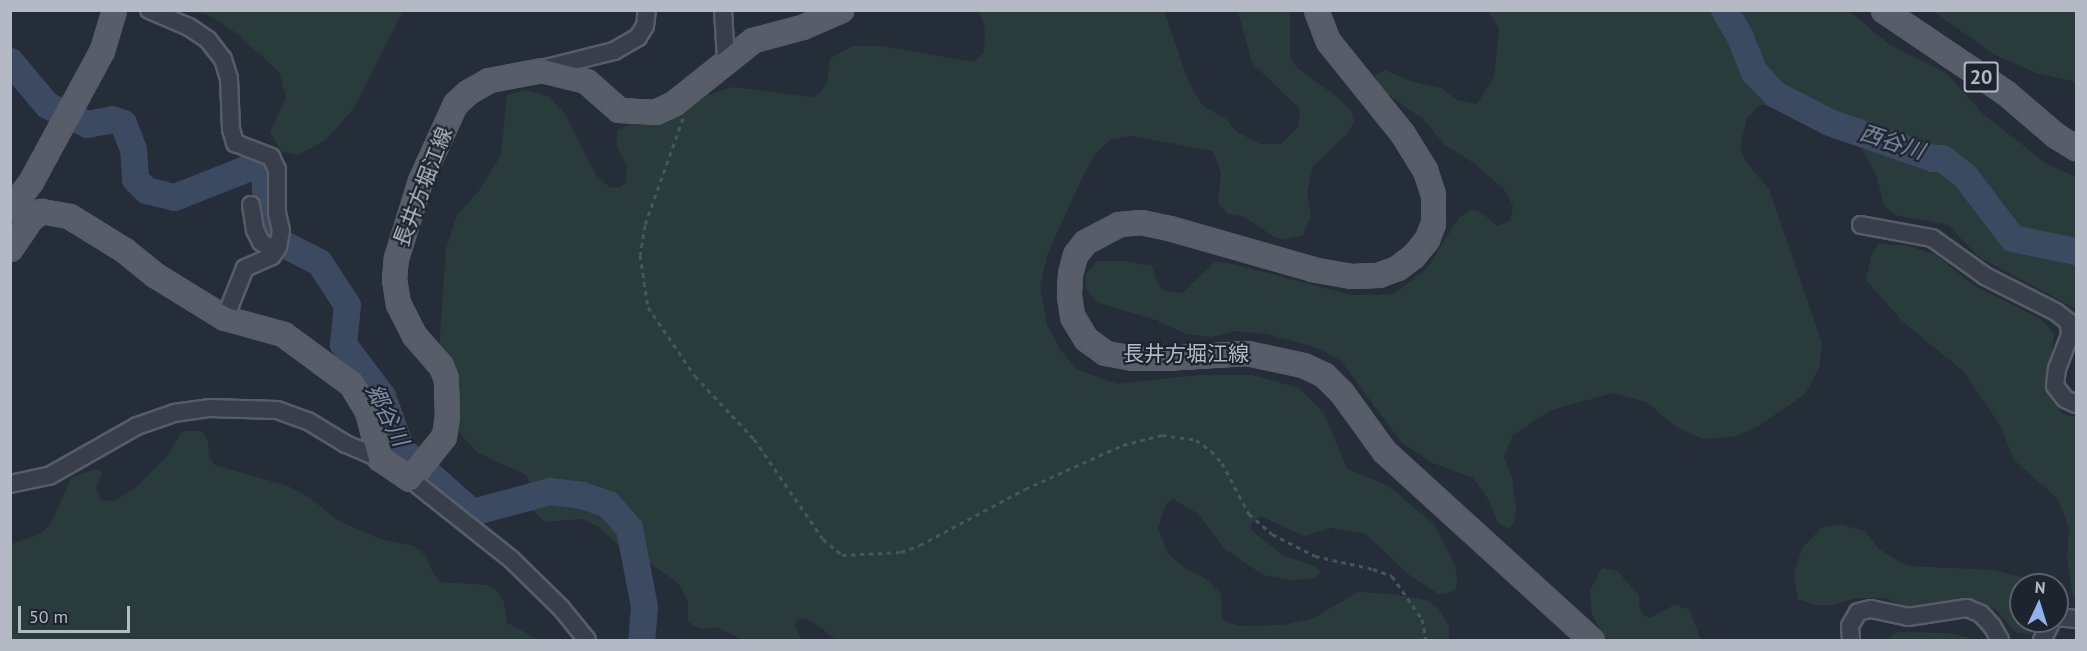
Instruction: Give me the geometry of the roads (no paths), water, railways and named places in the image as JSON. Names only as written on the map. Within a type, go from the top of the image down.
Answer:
[{"type":"main road","points":[[10,209],[31,181],[102,50],[114,10]]},
{"type":"main road","name":"長井方堀江線","points":[[412,475],[437,449],[444,436],[447,415],[446,379],[441,366],[414,335],[398,304],[394,279],[396,258],[420,181],[455,104],[468,92],[489,80],[542,70],[586,81],[614,106],[633,113],[655,112],[674,103],[726,60],[760,37],[802,27],[842,10]]},
{"type":"main road","name":"長井方堀江線","points":[[1316,10],[1328,41],[1337,55],[1402,133],[1425,170],[1433,194],[1433,223],[1426,239],[1413,256],[1397,268],[1378,275],[1350,276],[1313,269],[1169,228],[1141,222],[1119,224],[1084,242],[1075,255],[1070,274],[1069,296],[1072,316],[1086,339],[1105,353],[1132,358],[1164,358],[1247,352],[1304,364],[1324,375],[1342,393],[1384,450],[1592,640]]},
{"type":"main road","name":"20","points":[[1883,10],[2006,93],[2055,135],[2076,148]]},
{"type":"main road","points":[[10,249],[30,219],[41,211],[69,216],[124,250],[154,275],[225,318],[283,334],[351,384],[367,411],[379,458],[412,475]]},
{"type":"street","points":[[149,10],[189,27],[208,40],[223,59],[230,79],[231,129],[235,143],[271,157],[276,170],[277,213],[281,231],[275,251],[262,262],[245,268],[225,318]]},
{"type":"street","points":[[542,70],[614,51],[638,37],[645,26],[647,10]]},
{"type":"street","points":[[723,10],[726,60]]},
{"type":"street","points":[[251,205],[255,230],[261,242],[275,251]]},
{"type":"street","points":[[1861,225],[1932,238],[1985,276],[2056,312],[2069,322],[2070,334],[2057,369],[2055,386],[2065,399],[2076,404]]},
{"type":"street","points":[[10,484],[49,476],[137,426],[174,413],[209,408],[277,410],[308,421],[346,444],[379,458]]},
{"type":"street","points":[[412,475],[511,560],[561,608],[587,640]]},
{"type":"street","points":[[1851,640],[1850,626],[1858,612],[1871,609],[1916,617],[1950,609],[1967,608],[1981,614],[1992,626],[2000,640]]},
{"type":"waterway","name":"西谷川","points":[[1724,10],[1739,35],[1754,72],[1775,94],[1829,122],[1933,158],[1942,158],[1965,176],[2012,238],[2076,251]]},
{"type":"waterway","name":"郷谷川","points":[[10,61],[47,105],[87,124],[112,119],[123,123],[133,149],[135,179],[146,190],[174,197],[250,167],[264,170],[268,236],[319,262],[347,305],[343,344],[382,396],[401,449],[472,512],[550,491],[582,495],[608,504],[629,528],[644,607],[641,640]]}]
